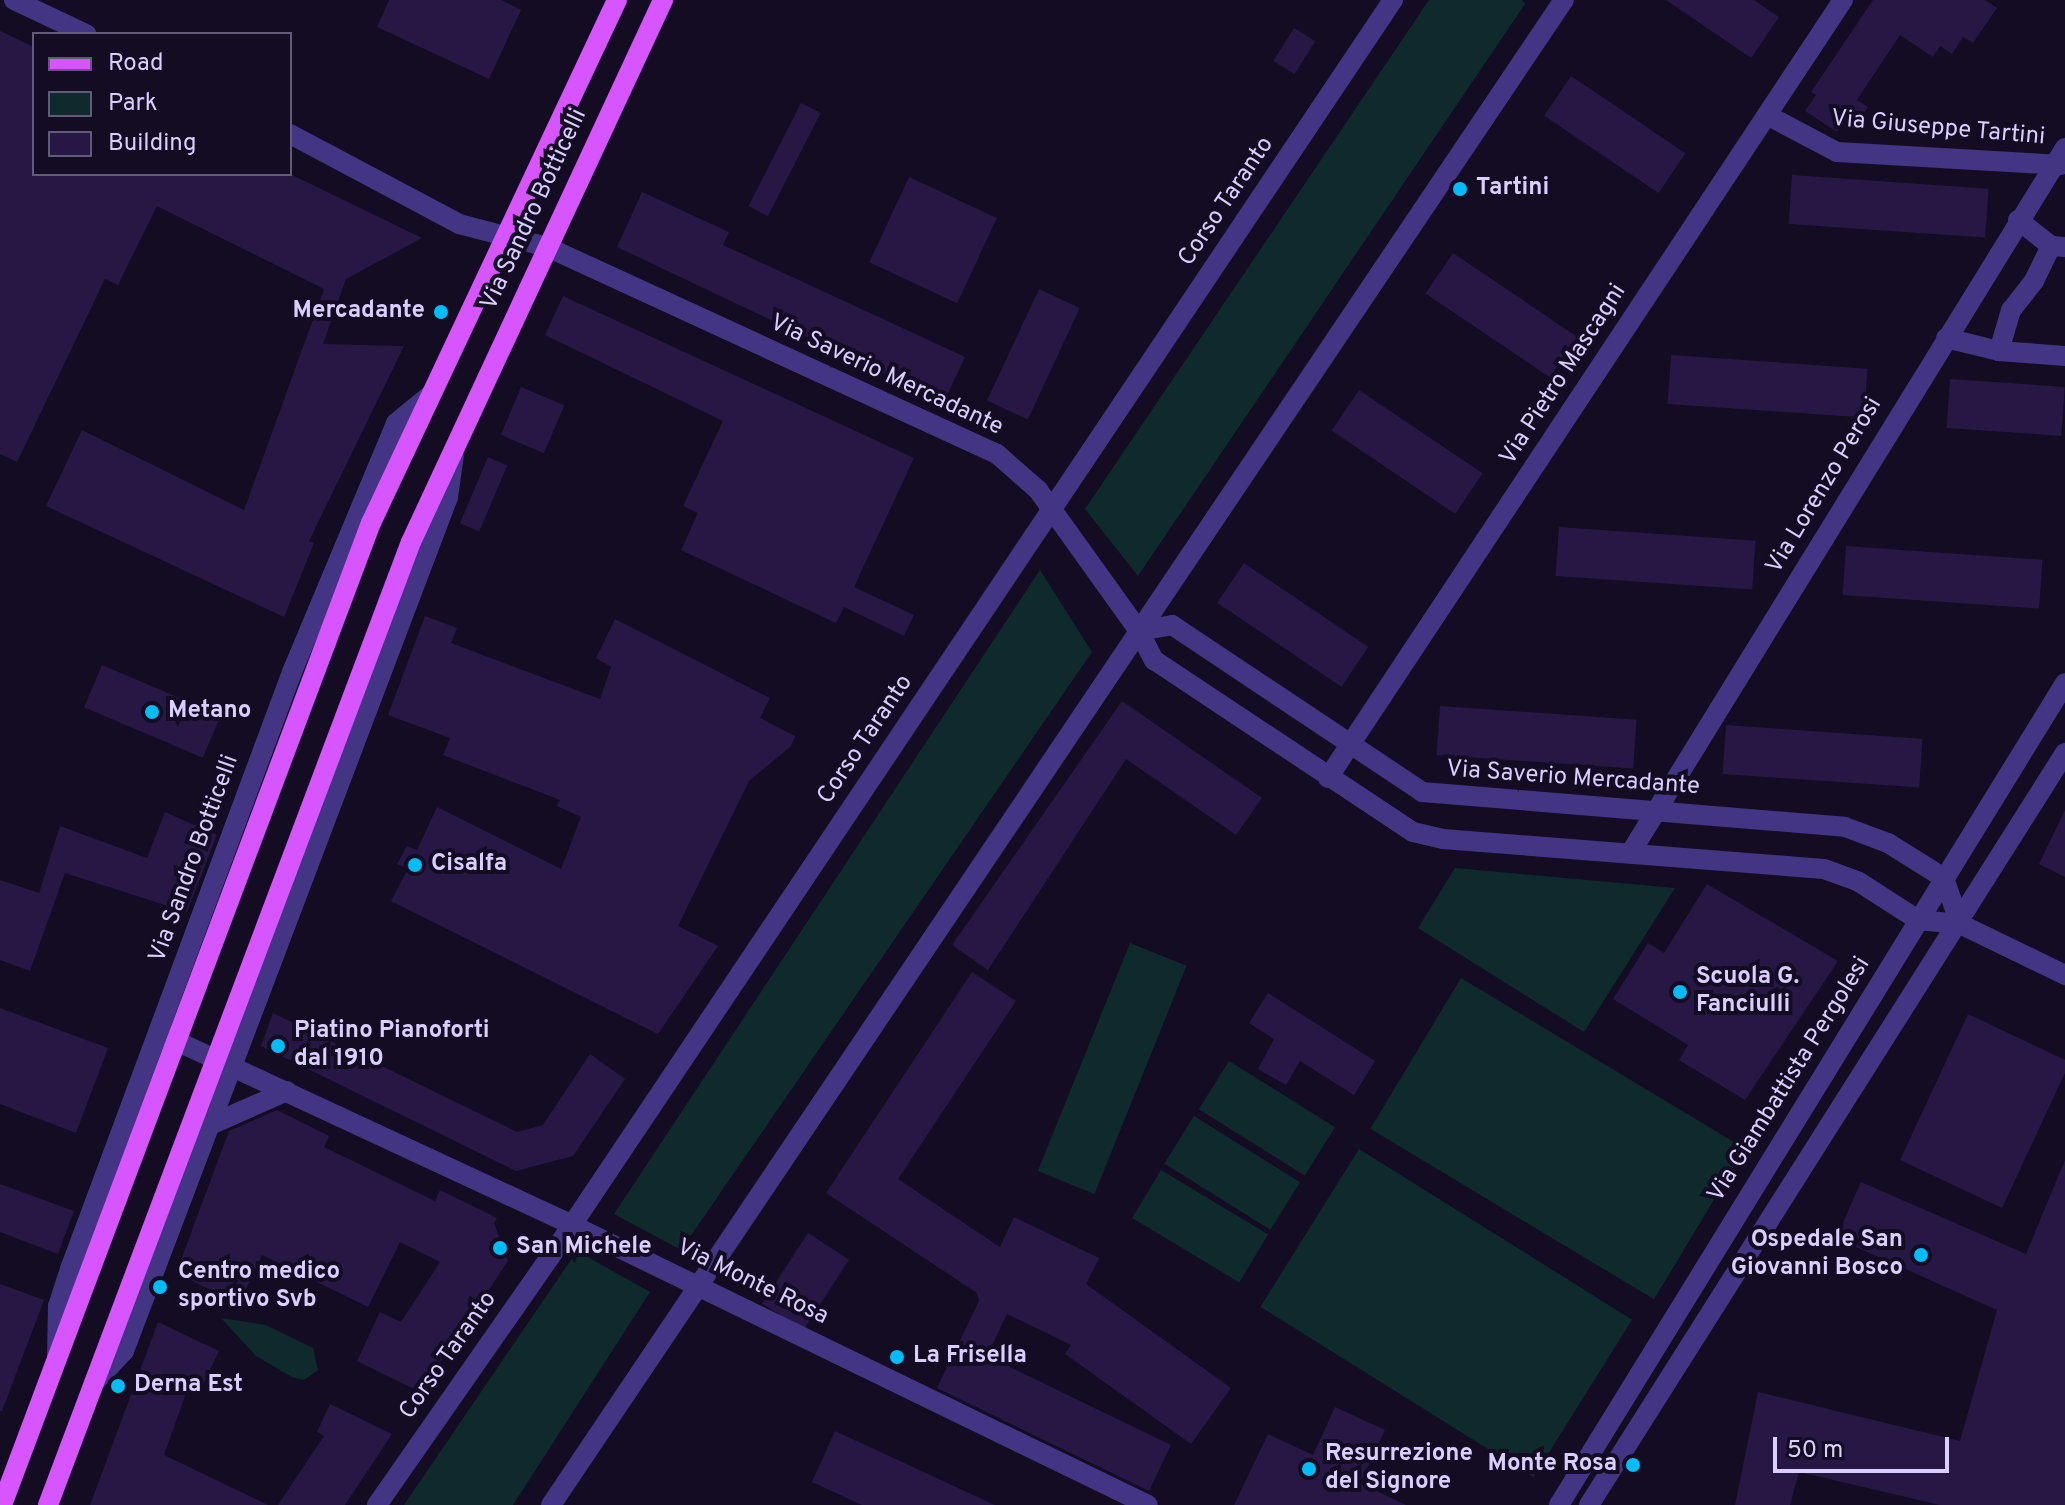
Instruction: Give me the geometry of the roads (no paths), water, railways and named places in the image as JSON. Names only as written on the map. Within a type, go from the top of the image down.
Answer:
[{"type":"main road","name":"Via Sandro Botticelli","points":[[2,1505],[56,1361],[168,1037],[320,652],[429,396],[617,0]]},
{"type":"main road","name":"Via Sandro Botticelli","points":[[48,1505],[94,1383],[225,1062],[411,542],[663,0]]},
{"type":"street","points":[[14,0],[82,32]]},
{"type":"street","name":"Corso Taranto","points":[[377,1505],[572,1225],[1393,0]]},
{"type":"street","name":"Via Pietro Mascagni","points":[[1328,778],[1843,0]]},
{"type":"street","points":[[551,1505],[1561,2]]},
{"type":"street","name":"Via Giuseppe Tartini","points":[[1767,115],[1837,152],[2058,165]]},
{"type":"street","name":"Via Saverio Mercadante","points":[[292,135],[459,224],[547,247],[997,454],[1038,490],[1139,631],[1154,660],[1386,818],[1434,838],[1631,852],[1835,872],[1918,920],[1960,924],[2065,975]]},
{"type":"street","name":"Via Lorenzo Perosi","points":[[1631,852],[2018,220],[2058,165],[2065,148]]},
{"type":"street","points":[[1999,351],[2011,310],[2034,281],[2051,243],[2018,220]]},
{"type":"street","points":[[1946,338],[1999,351],[2065,356]]},
{"type":"street","name":"Via Saverio Mercadante","points":[[1139,631],[1172,625],[1406,784],[1433,794],[1833,824],[1888,843],[1944,878]]},
{"type":"street","name":"Via Giambattista Pergolesi","points":[[1559,1505],[2065,683]]},
{"type":"street","points":[[1589,1505],[1960,924],[2065,753]]},
{"type":"street","points":[[1944,878],[1960,924]]},
{"type":"street","name":"Via Monte Rosa","points":[[168,1037],[572,1225],[1148,1505]]},
{"type":"street","name":"Via Sandro Botticelli","points":[[94,1383],[124,1351],[210,1125],[225,1062]]},
{"type":"street","points":[[210,1125],[287,1091]]},
{"type":"place","name":"Tartini","points":[[1460,189]]},
{"type":"place","name":"Mercadante","points":[[441,312]]},
{"type":"place","name":"Metano","points":[[152,712]]},
{"type":"place","name":"Cisalfa","points":[[415,865]]},
{"type":"place","name":"Scuola G. Fanciulli","points":[[1680,992]]},
{"type":"place","name":"Piatino Pianoforti dal 1910","points":[[278,1046]]},
{"type":"place","name":"San Michele","points":[[500,1248]]},
{"type":"place","name":"Ospedale San Giovanni Bosco","points":[[1921,1255]]},
{"type":"place","name":"Centro medico sportivo Svb","points":[[160,1287]]},
{"type":"place","name":"La Frisella","points":[[897,1357]]},
{"type":"place","name":"Derna Est","points":[[118,1386]]},
{"type":"place","name":"Monte Rosa","points":[[1633,1465]]},
{"type":"place","name":"Resurrezione del Signore","points":[[1309,1469]]}]
